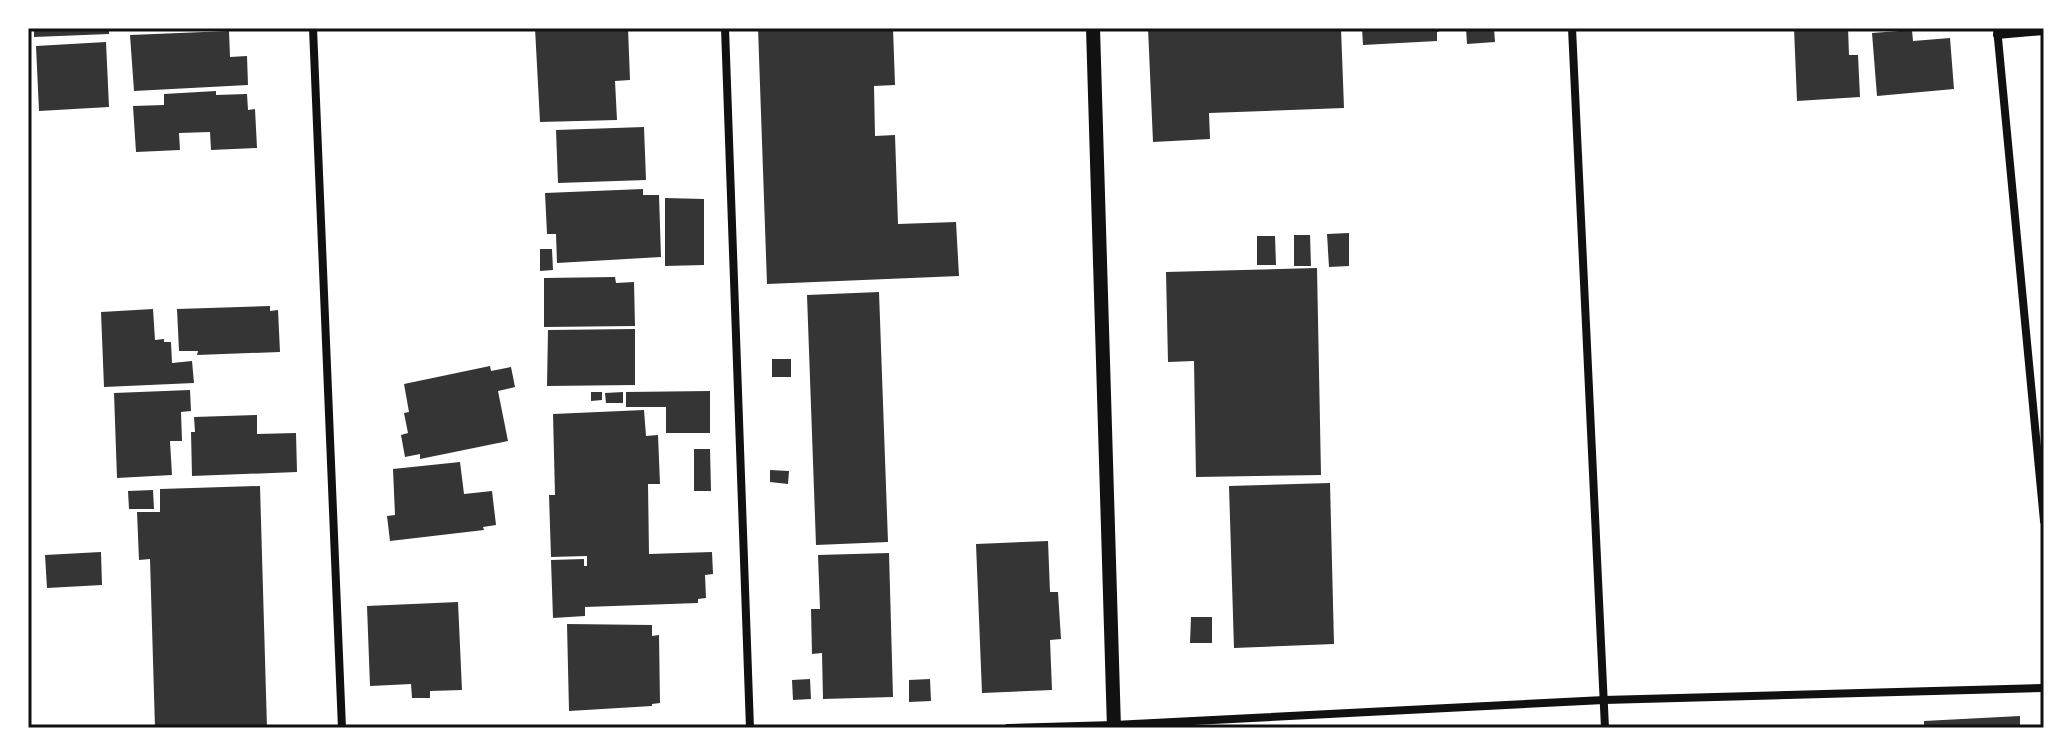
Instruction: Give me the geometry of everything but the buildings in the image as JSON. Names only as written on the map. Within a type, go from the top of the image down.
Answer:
[{"type":"street","points":[[313,28],[342,728]]},
{"type":"street","points":[[725,28],[750,728]]},
{"type":"street","points":[[1093,28],[1114,727]]},
{"type":"street","points":[[1572,28],[1605,728]]},
{"type":"street","points":[[2044,31],[1997,31],[2044,521]]},
{"type":"street","points":[[1008,728],[1114,727],[1604,700],[2044,688]]}]
